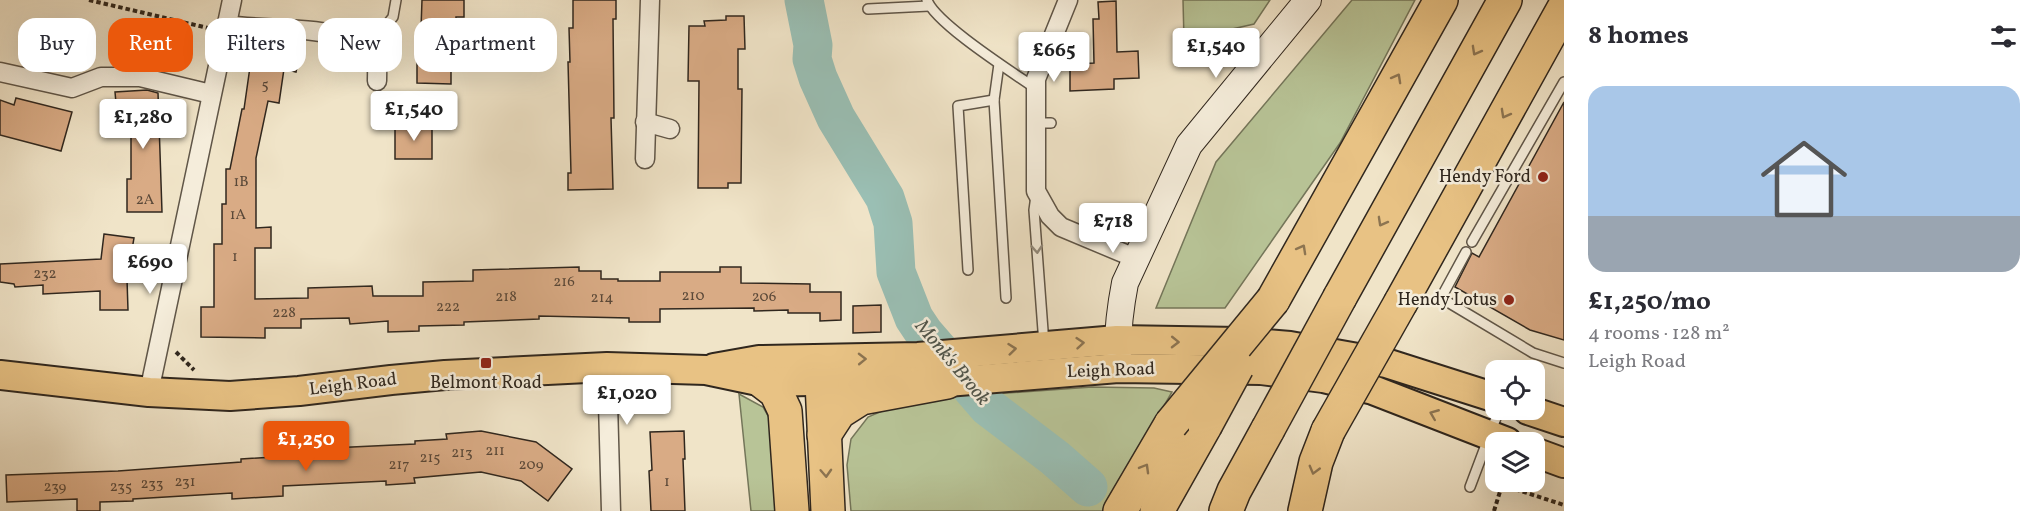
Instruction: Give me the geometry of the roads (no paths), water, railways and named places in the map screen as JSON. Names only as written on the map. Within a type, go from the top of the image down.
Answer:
[{"type":"highway","points":[[1157,511],[1441,0]]},
{"type":"highway","points":[[1227,504],[1505,0]]},
{"type":"highway","points":[[1305,511],[1316,462],[1328,431],[1564,8]]},
{"type":"highway","points":[[1120,511],[1171,424],[1273,300]]},
{"type":"highway","points":[[796,377],[824,435],[828,511]]},
{"type":"highway","points":[[792,511],[785,411],[776,392],[796,377]]},
{"type":"highway","points":[[796,377],[799,511]]},
{"type":"highway","points":[[824,435],[839,412],[861,398],[947,382]]},
{"type":"main road","name":"Leigh Road","points":[[0,375],[148,392],[230,396],[434,376],[608,367],[706,370],[857,380],[947,382],[1008,378],[1045,360],[1117,340],[1240,342],[1290,346],[1386,363],[1485,394]]},
{"type":"main road","name":"Leigh Road","points":[[706,370],[759,360],[796,377],[918,357],[981,353],[1118,368],[1261,370],[1323,378],[1373,390],[1485,434]]},
{"type":"main road","points":[[1545,416],[1564,422]]},
{"type":"main road","points":[[1545,456],[1564,463]]},
{"type":"street","points":[[228,18],[232,0]]},
{"type":"street","points":[[645,159],[650,0]]},
{"type":"street","points":[[1068,0],[1036,79],[1035,87],[1043,123],[1036,191],[1050,216],[1061,227],[1135,258]]},
{"type":"street","points":[[1118,368],[1117,340],[1125,283],[1189,145],[1308,0]]},
{"type":"street","points":[[0,72],[72,88],[101,77],[140,77],[211,94]]},
{"type":"street","points":[[148,392],[216,72]]},
{"type":"street","points":[[377,72],[377,81]]},
{"type":"street","points":[[645,122],[670,129]]},
{"type":"street","points":[[608,367],[611,511]]},
{"type":"lane","points":[[392,18],[396,0]]},
{"type":"lane","points":[[868,9],[928,3],[934,13],[999,64],[1035,87]]},
{"type":"lane","points":[[999,64],[994,100],[1006,298]]},
{"type":"lane","points":[[1472,242],[1564,82]]},
{"type":"lane","points":[[968,270],[958,106],[994,100]]},
{"type":"lane","points":[[1036,191],[1034,210],[1045,360]]},
{"type":"lane","points":[[1466,252],[1441,298],[1533,353],[1564,363]]},
{"type":"lane","points":[[1470,487],[1485,460]]},
{"type":"waterway","name":"Monk's Brook","points":[[804,0],[813,45],[812,59],[818,78],[836,118],[885,198],[893,223],[896,272],[914,318],[924,333],[988,407],[1055,458],[1088,487]]},
{"type":"place","name":"Hendy Ford","points":[[1543,177]]},
{"type":"place","name":"Hendy Lotus","points":[[1509,300]]},
{"type":"place","name":"Belmont Road","points":[[486,363]]}]
